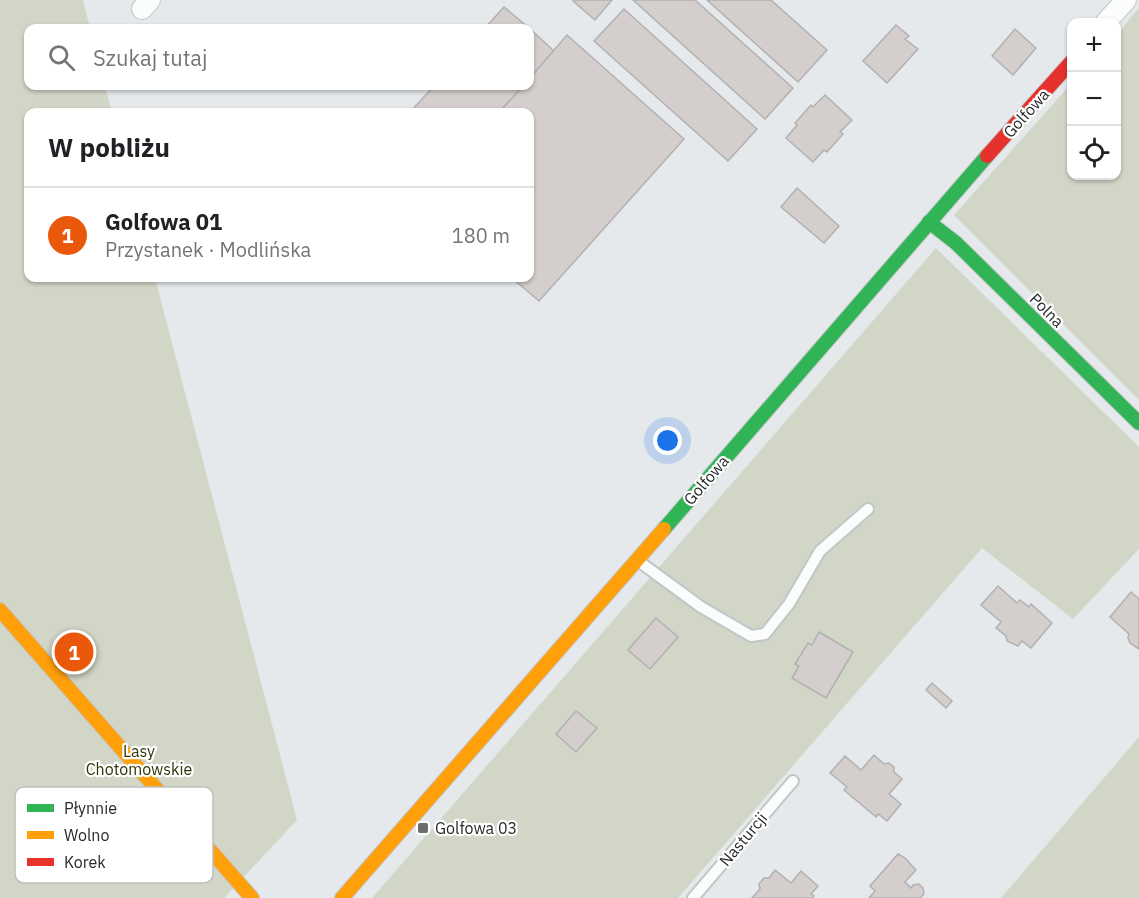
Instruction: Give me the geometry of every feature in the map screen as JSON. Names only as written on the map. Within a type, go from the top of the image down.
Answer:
[{"type":"street","points":[[1110,18],[1126,0]]},
{"type":"street","name":"Golfowa","points":[[342,898],[1067,66]]},
{"type":"street","name":"Polna","points":[[929,222],[956,243],[1139,423]]},
{"type":"street","points":[[0,610],[156,787]]},
{"type":"street","points":[[213,853],[252,898]]},
{"type":"lane","points":[[636,559],[701,607],[751,636],[765,634],[789,604],[820,551],[868,509]]},
{"type":"lane","name":"Nasturcji","points":[[693,898],[793,781]]},
{"type":"green space","name":"Lasy Chotomowskie","points":[[0,0],[83,0],[89,24],[24,24],[24,90],[106,90],[111,108],[24,108],[24,282],[156,282],[297,820],[224,898],[0,898]]},
{"type":"green space","points":[[1139,8],[1139,400],[954,215],[1067,88],[1067,180],[1121,180],[1121,29]]},
{"type":"green space","points":[[936,248],[1139,447],[1139,549],[1073,619],[982,548],[678,898],[372,898]]},
{"type":"green space","points":[[1139,737],[1139,898],[1001,898]]},
{"type":"building","points":[[574,0],[612,0],[595,20]]},
{"type":"building","points":[[633,0],[695,0],[793,88],[765,119]]},
{"type":"building","points":[[707,0],[771,0],[827,50],[798,82]]},
{"type":"building","points":[[504,7],[524,24],[489,24]]},
{"type":"building","points":[[624,9],[757,129],[728,161],[594,41]]},
{"type":"building","points":[[896,25],[909,36],[905,39],[918,49],[887,83],[863,61]]},
{"type":"building","points":[[1015,29],[1036,48],[1013,75],[992,56]]},
{"type":"building","points":[[534,33],[554,51],[534,74]]},
{"type":"building","points":[[567,35],[684,139],[539,301],[517,282],[534,282],[534,108],[503,108],[519,90],[534,90],[534,73]]},
{"type":"building","points":[[430,90],[519,90],[503,108],[414,108]]},
{"type":"building","points":[[825,95],[852,120],[840,132],[843,134],[827,152],[824,150],[813,162],[786,138],[797,125],[795,123],[811,105],[813,107]]},
{"type":"building","points":[[797,188],[839,226],[824,243],[781,207]]},
{"type":"building","points":[[998,586],[1017,603],[1020,600],[1029,607],[1031,604],[1052,623],[1031,648],[1022,641],[1018,646],[1007,641],[1006,636],[996,628],[1001,622],[981,605]]},
{"type":"building","points":[[1131,592],[1139,599],[1139,649],[1130,643],[1129,634],[1110,617]]},
{"type":"building","points":[[656,618],[678,637],[650,669],[628,650]]},
{"type":"building","points":[[819,632],[853,652],[826,698],[792,678],[799,666],[795,664],[808,643],[812,645]]},
{"type":"building","points":[[932,683],[952,701],[946,708],[926,690]]},
{"type":"building","points":[[576,711],[597,728],[576,752],[556,734]]},
{"type":"building","points":[[874,755],[884,764],[889,763],[894,767],[894,772],[902,779],[889,794],[901,804],[887,821],[878,814],[876,817],[844,790],[847,787],[830,773],[845,756],[861,770]]},
{"type":"building","points":[[898,854],[916,870],[905,882],[911,888],[919,884],[924,894],[920,898],[869,898],[875,891],[870,886]]},
{"type":"building","points":[[775,870],[791,883],[801,871],[818,886],[811,894],[813,898],[752,898],[760,889],[759,884],[764,878],[769,878]]},
{"type":"traffic: fast","points":[[664,529],[987,156]]},
{"type":"traffic: fast","points":[[929,222],[956,243],[1139,423]]},
{"type":"traffic: slow","points":[[342,898],[664,529]]},
{"type":"traffic: slow","points":[[0,610],[155,787]]},
{"type":"traffic: slow","points":[[213,853],[252,898]]},
{"type":"traffic: jam","points":[[987,156],[1067,67]]},
{"type":"place","name":"Golfowa 01","points":[[74,652]]},
{"type":"place","name":"Golfowa 03","points":[[423,828]]}]
